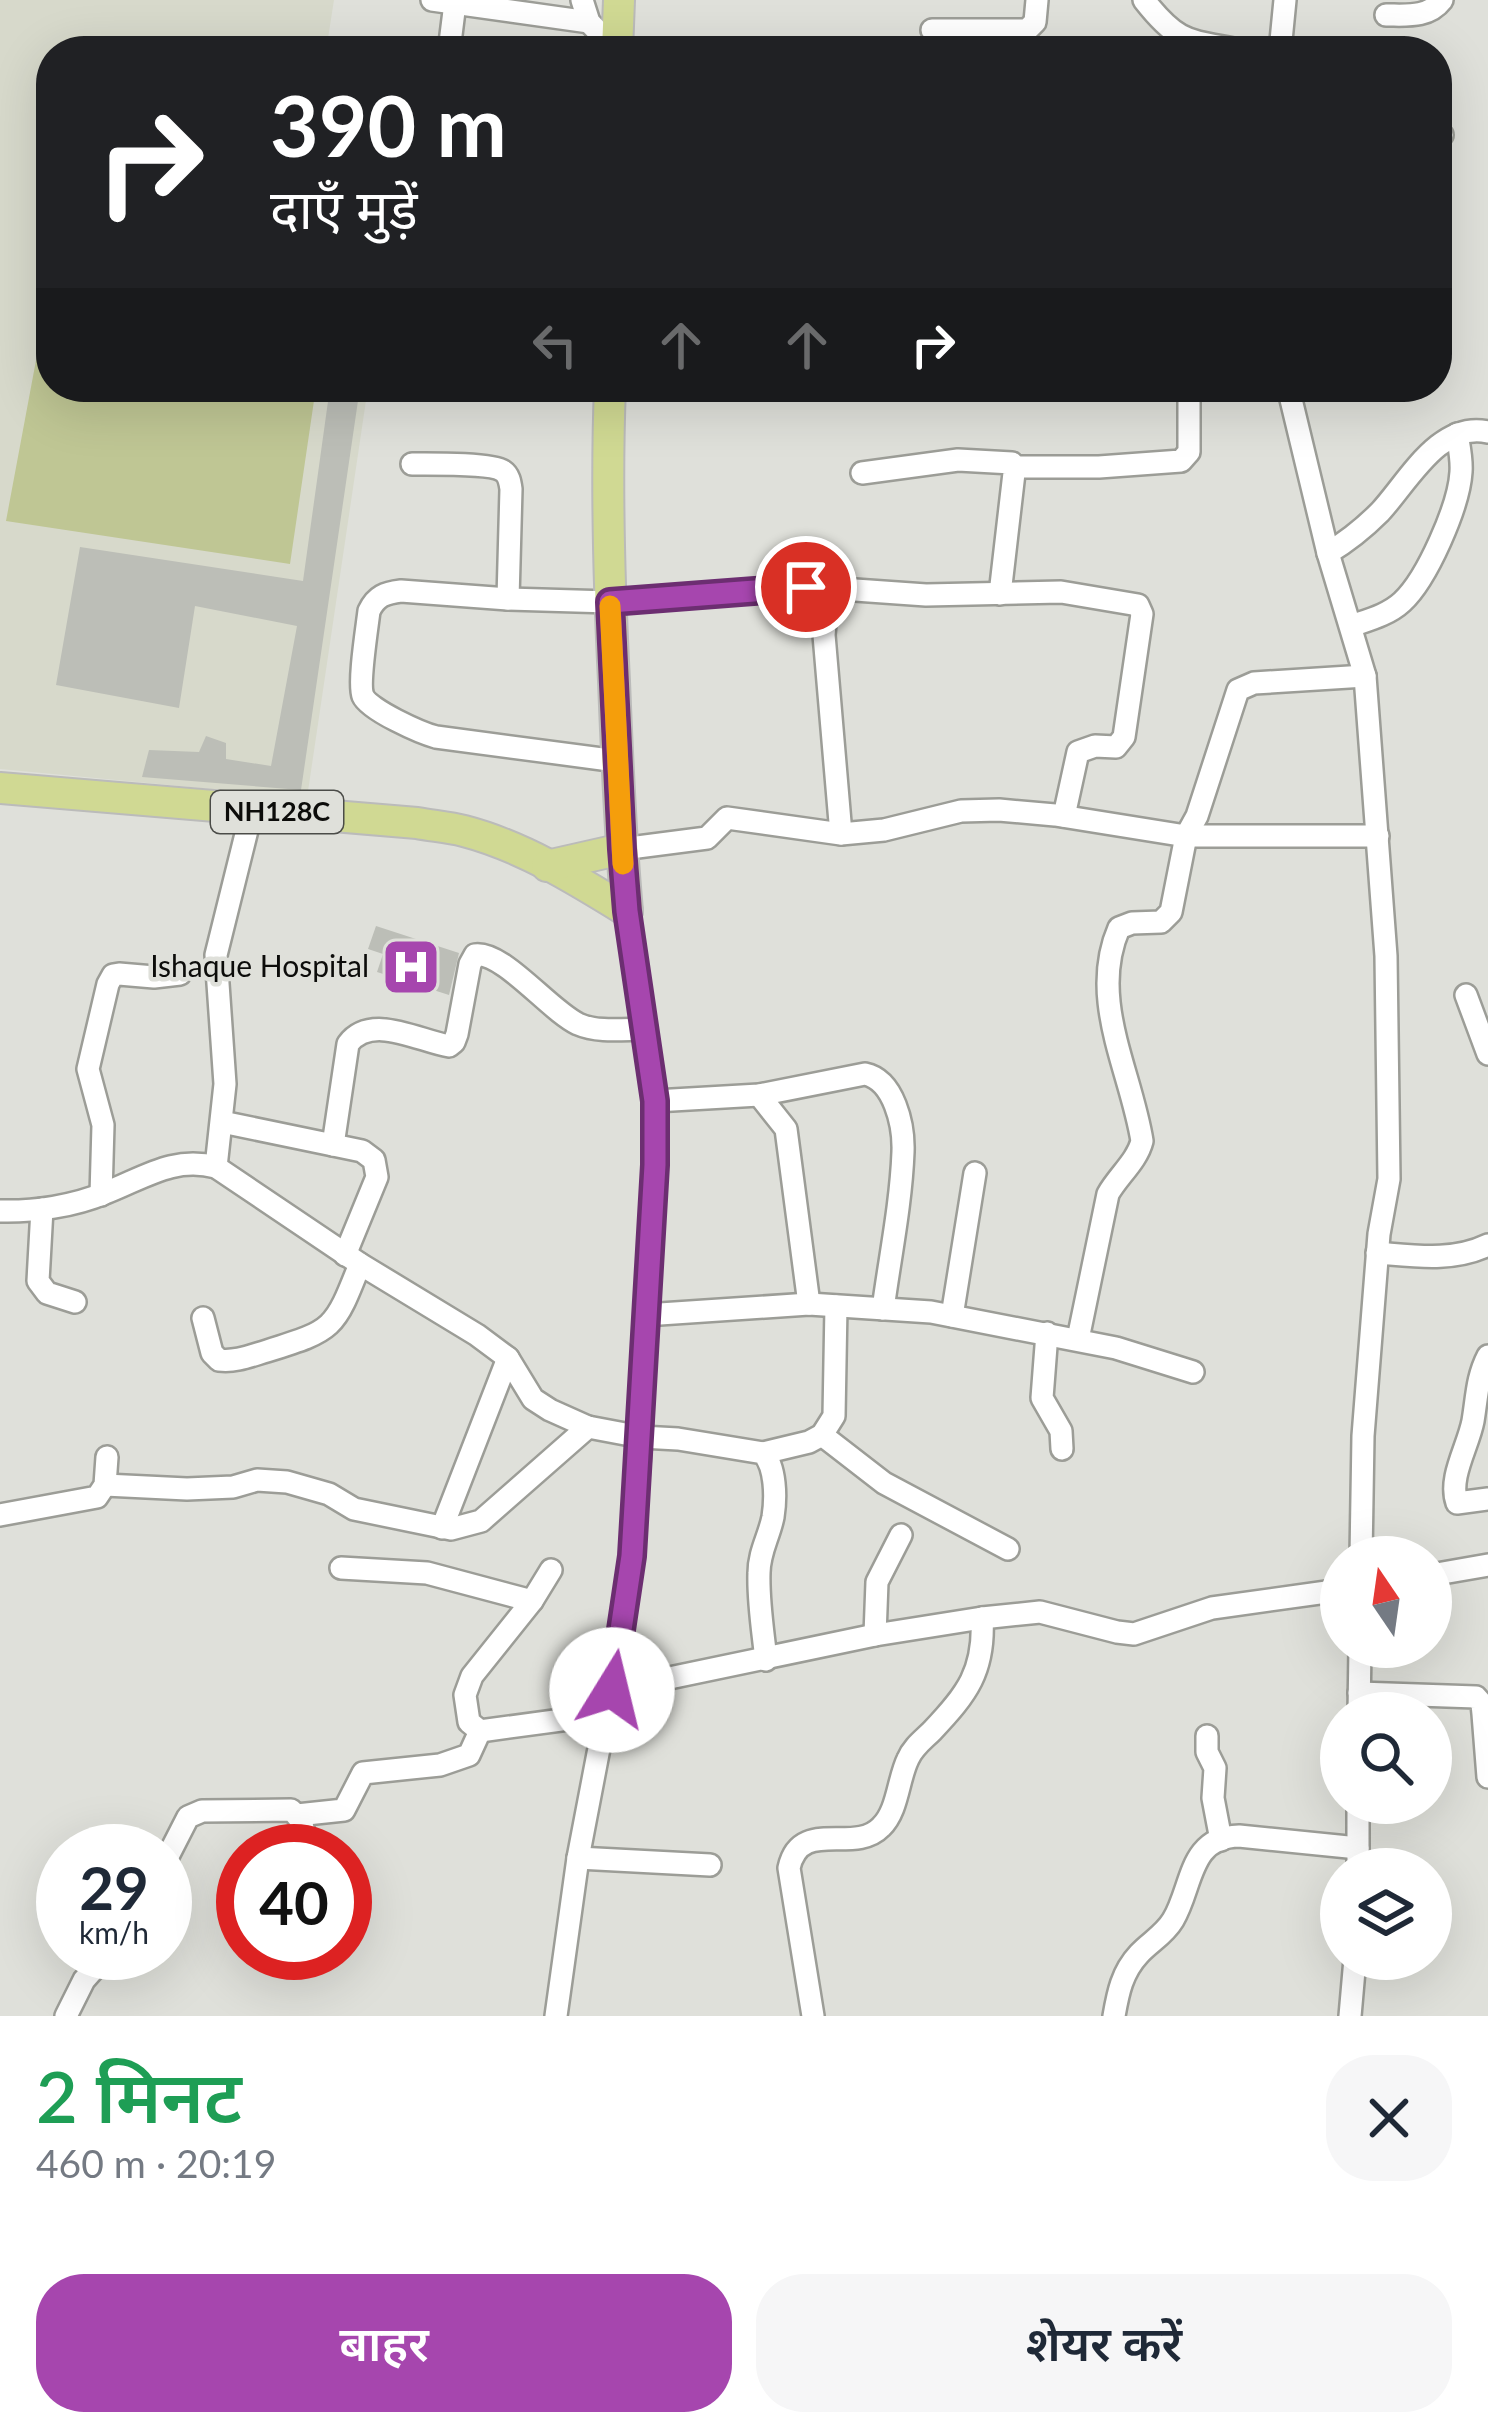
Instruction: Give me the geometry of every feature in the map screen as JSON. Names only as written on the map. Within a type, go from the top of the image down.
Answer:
[{"type":"highway","points":[[617,36],[619,0]]},
{"type":"highway","points":[[609,402],[610,602],[627,911]]},
{"type":"highway","name":"NH128C","points":[[0,788],[465,831],[547,866],[627,911]]},
{"type":"highway","points":[[547,866],[622,849]]},
{"type":"street","points":[[432,0],[586,11],[605,36]]},
{"type":"street","points":[[932,30],[1020,32],[1034,22],[1037,0]]},
{"type":"street","points":[[1144,0],[1178,36]]},
{"type":"street","points":[[1281,36],[1285,0]]},
{"type":"street","points":[[1386,15],[1424,14],[1442,0]]},
{"type":"street","points":[[451,36],[455,3]]},
{"type":"street","points":[[1014,467],[1181,461],[1189,452],[1189,402]]},
{"type":"street","points":[[1292,402],[1328,553],[1365,676],[1386,956],[1389,1179],[1377,1252],[1363,1436],[1361,1536]]},
{"type":"street","points":[[1328,553],[1381,511],[1434,450],[1457,434],[1488,432]]},
{"type":"street","points":[[1351,626],[1399,605],[1427,568],[1457,495],[1462,466],[1457,434]]},
{"type":"street","points":[[862,473],[958,460],[1012,463],[1000,594]]},
{"type":"street","points":[[412,464],[503,471],[512,489],[508,599]]},
{"type":"street","points":[[617,761],[436,737],[370,705],[361,692],[374,600],[401,591],[610,602],[806,587],[926,595],[1061,592],[1131,602],[1142,610],[1124,737],[1116,747],[1095,746],[1078,752],[1064,816]]},
{"type":"street","points":[[834,592],[827,601],[824,635],[841,834]]},
{"type":"street","points":[[1078,1339],[1108,1194],[1142,1141],[1107,992],[1119,928],[1162,922],[1171,912],[1186,836],[1238,690],[1254,683],[1365,676]]},
{"type":"street","points":[[622,849],[707,838],[727,818],[841,834],[884,830],[962,811],[999,809],[1186,836],[1378,836]]},
{"type":"street","points":[[216,1167],[224,1036],[216,955],[252,810]]},
{"type":"street","points":[[556,2016],[578,1858],[612,1690],[632,1556],[641,1437],[655,1101],[627,911]]},
{"type":"street","points":[[333,1145],[352,1037],[381,1029],[449,1046],[458,1034],[470,964],[476,955],[489,954],[579,1024],[646,1029]]},
{"type":"street","points":[[101,1195],[103,1125],[88,1069],[108,984],[118,974],[180,974]]},
{"type":"street","points":[[1466,995],[1488,1054]]},
{"type":"street","points":[[655,1101],[759,1095],[865,1074],[884,1083],[895,1107],[903,1148],[883,1309]]},
{"type":"street","points":[[759,1095],[786,1129],[808,1304]]},
{"type":"street","points":[[203,1318],[212,1353],[219,1360],[239,1360],[318,1335],[342,1309],[377,1177],[368,1154],[222,1122]]},
{"type":"street","points":[[0,1211],[42,1209],[101,1195],[151,1172],[193,1161],[216,1167],[352,1259],[477,1335],[508,1358],[533,1399],[550,1410],[588,1427],[763,1453],[822,1436],[834,1416],[836,1306]]},
{"type":"street","points":[[952,1316],[975,1174]]},
{"type":"street","points":[[42,1209],[38,1281],[47,1293],[75,1302]]},
{"type":"street","points":[[1377,1252],[1442,1257],[1488,1245]]},
{"type":"street","points":[[645,1315],[808,1304],[952,1316],[1078,1339],[1193,1372]]},
{"type":"street","points":[[1047,1333],[1042,1398],[1061,1431],[1062,1449]]},
{"type":"street","points":[[1488,1356],[1477,1381],[1473,1424],[1460,1459],[1454,1498],[1457,1503],[1488,1499]]},
{"type":"street","points":[[442,1528],[508,1358]]},
{"type":"street","points":[[106,1485],[187,1489],[232,1487],[257,1480],[286,1482],[329,1493],[354,1509],[451,1529],[481,1521],[588,1427]]},
{"type":"street","points":[[822,1436],[884,1483],[1008,1549]]},
{"type":"street","points":[[763,1453],[770,1460],[773,1476],[773,1517],[758,1571],[766,1660]]},
{"type":"street","points":[[0,1515],[98,1497],[106,1485],[107,1457]]},
{"type":"street","points":[[875,1635],[877,1582],[902,1535]]},
{"type":"street","points":[[1452,1571],[1488,1565]]},
{"type":"street","points":[[341,1568],[427,1574],[532,1601]]},
{"type":"street","points":[[551,1570],[467,1686],[469,1722],[480,1731],[606,1714]]},
{"type":"street","points":[[612,1690],[875,1635],[982,1618],[1040,1612],[1134,1634],[1212,1608],[1320,1593]]},
{"type":"street","points":[[813,2016],[789,1868],[794,1850],[812,1841],[861,1836],[881,1827],[914,1748],[956,1705],[973,1678],[982,1650],[982,1618]]},
{"type":"street","points":[[1452,1697],[1476,1696],[1482,1704],[1488,1778]]},
{"type":"street","points":[[297,1815],[344,1810],[363,1773],[440,1765],[469,1755],[480,1731]]},
{"type":"street","points":[[1207,1736],[1207,1752],[1215,1768],[1214,1802],[1221,1840]]},
{"type":"street","points":[[184,1824],[195,1813],[281,1808],[291,1810],[303,1824]]},
{"type":"street","points":[[1114,2016],[1128,1967],[1170,1925],[1194,1863],[1210,1845],[1239,1836],[1320,1851]]},
{"type":"street","points":[[578,1858],[710,1865]]},
{"type":"street","points":[[66,2016],[85,1980]]},
{"type":"street","points":[[1350,2016],[1353,1980]]},
{"type":"shaded area","points":[[0,0],[334,0],[328,36],[36,36],[36,402],[366,402],[307,798],[0,769]]},
{"type":"green space","points":[[36,360],[36,402],[314,402],[290,564],[6,521]]},
{"type":"building","points":[[328,402],[358,402],[301,790],[142,777],[149,750],[199,752],[206,736],[226,743],[226,759],[271,766],[297,626],[195,606],[179,708],[56,685],[80,547],[303,581]]},
{"type":"building","points":[[376,926],[459,953],[449,995],[377,972],[383,954],[368,949]]},
{"type":"slow traffic","points":[[610,606],[623,864]]},
{"type":"place","name":"Ishaque Hospital","points":[[411,967]]},
{"type":"route","points":[[612,1690],[632,1556],[641,1437],[655,1101],[627,911],[610,602],[806,587]]}]
